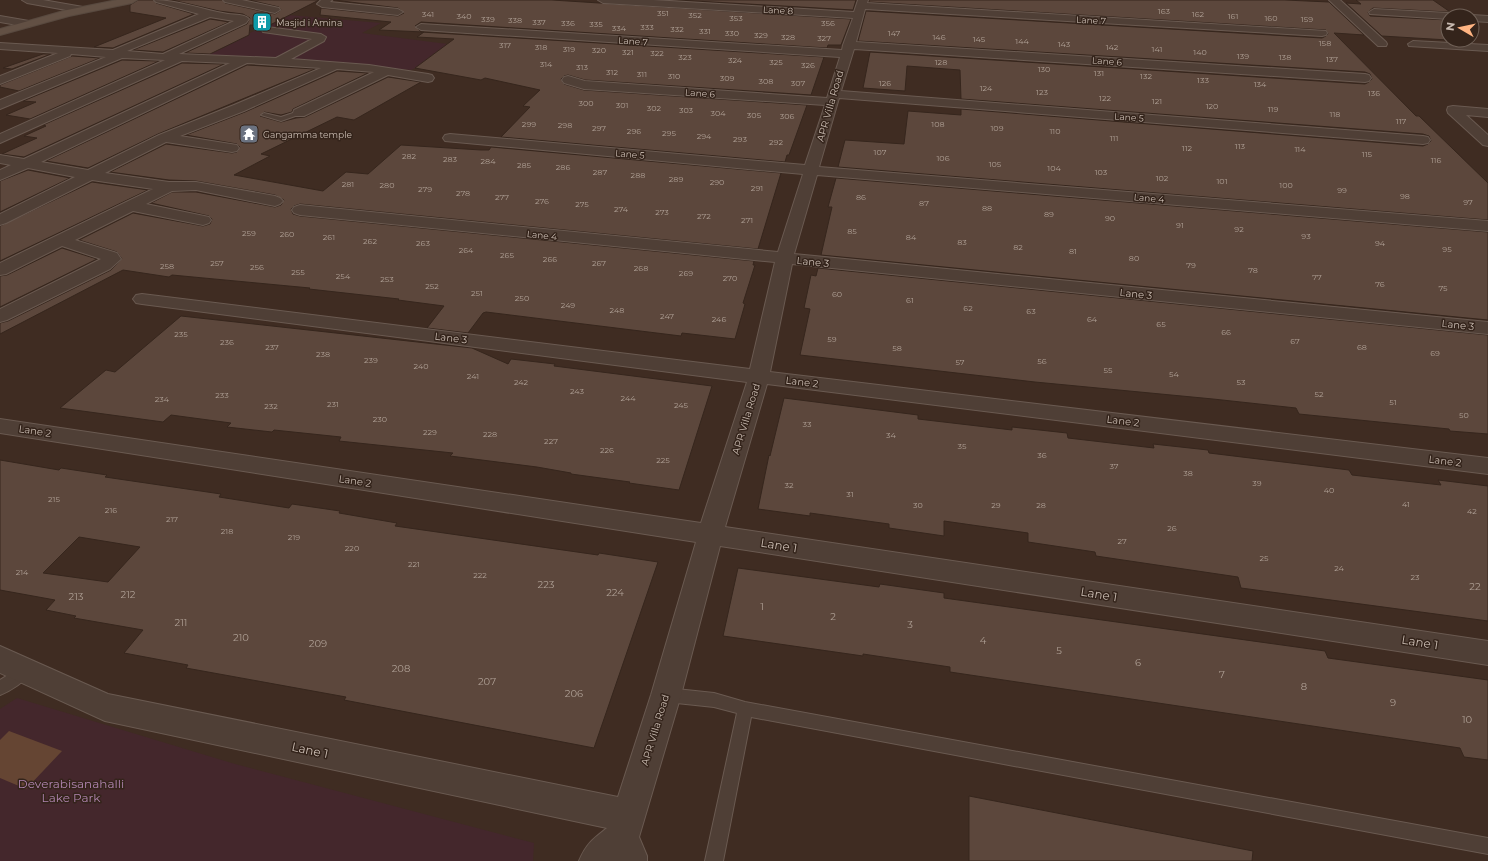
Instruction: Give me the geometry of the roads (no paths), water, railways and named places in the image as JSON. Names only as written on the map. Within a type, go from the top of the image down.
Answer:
[{"type":"street","points":[[27,0],[83,10]]},
{"type":"street","points":[[0,32],[83,10],[132,0]]},
{"type":"street","points":[[159,0],[209,14],[243,18],[244,20],[163,57]]},
{"type":"street","points":[[228,0],[275,10]]},
{"type":"street","points":[[328,0],[322,4],[398,12]]},
{"type":"street","name":"Lane 8","points":[[603,0],[860,7]]},
{"type":"street","points":[[1334,0],[1382,44]]},
{"type":"street","name":"Lane 7","points":[[860,7],[1322,33]]},
{"type":"street","name":"APR Villa Road","points":[[627,838],[710,535],[759,377],[784,259],[860,7]]},
{"type":"street","points":[[1374,12],[1440,16]]},
{"type":"street","points":[[0,105],[209,14]]},
{"type":"street","points":[[0,19],[29,24]]},
{"type":"street","name":"Lane 7","points":[[421,27],[846,50]]},
{"type":"street","points":[[267,30],[321,37],[320,39],[278,61]]},
{"type":"street","points":[[1412,44],[1488,48]]},
{"type":"street","points":[[3,48],[163,57],[278,61],[369,68],[428,78]]},
{"type":"street","name":"Lane 6","points":[[846,50],[1366,78]]},
{"type":"street","points":[[0,80],[71,52]]},
{"type":"street","points":[[0,139],[183,57]]},
{"type":"street","points":[[0,176],[244,60]]},
{"type":"street","points":[[0,220],[164,138],[239,108],[334,66]]},
{"type":"street","points":[[299,113],[386,71]]},
{"type":"street","name":"Lane 6","points":[[568,80],[584,85],[833,98]]},
{"type":"street","name":"Lane 5","points":[[833,98],[1423,140]]},
{"type":"street","points":[[1488,113],[1453,110],[1488,142]]},
{"type":"street","points":[[1488,119],[1483,119],[1488,123]]},
{"type":"street","points":[[164,138],[232,148]]},
{"type":"street","name":"Lane 5","points":[[450,138],[811,170]]},
{"type":"street","points":[[0,159],[169,187],[196,186],[275,202]]},
{"type":"street","name":"Lane 4","points":[[811,170],[1488,226]]},
{"type":"street","points":[[0,270],[169,187]]},
{"type":"street","points":[[132,206],[203,220]]},
{"type":"street","name":"Lane 4","points":[[300,210],[784,259]]},
{"type":"street","points":[[0,316],[104,265],[112,259],[111,257],[60,240]]},
{"type":"street","name":"Lane 3","points":[[784,259],[1488,328]]},
{"type":"street","name":"Lane 3","points":[[142,299],[759,377]]},
{"type":"street","name":"Lane 2","points":[[759,377],[1488,466]]},
{"type":"street","name":"Lane 2","points":[[0,426],[710,535]]},
{"type":"street","name":"Lane 1","points":[[710,535],[1488,653]]},
{"type":"street","name":"Lane 1","points":[[13,664],[105,707],[627,838]]},
{"type":"street","points":[[596,861],[601,854],[627,838]]},
{"type":"lane","points":[[264,115],[281,119],[299,113]]},
{"type":"lane","points":[[0,688],[13,664]]},
{"type":"lane","points":[[666,695],[714,700],[745,709],[1488,846]]},
{"type":"lane","points":[[714,861],[745,709]]},
{"type":"place","name":"Masjid i Amina","points":[[262,22]]},
{"type":"place","name":"Gangamma temple","points":[[249,134]]},
{"type":"park label","name":"Deverabisanahalli Lake Park","points":[[71,790]]}]
